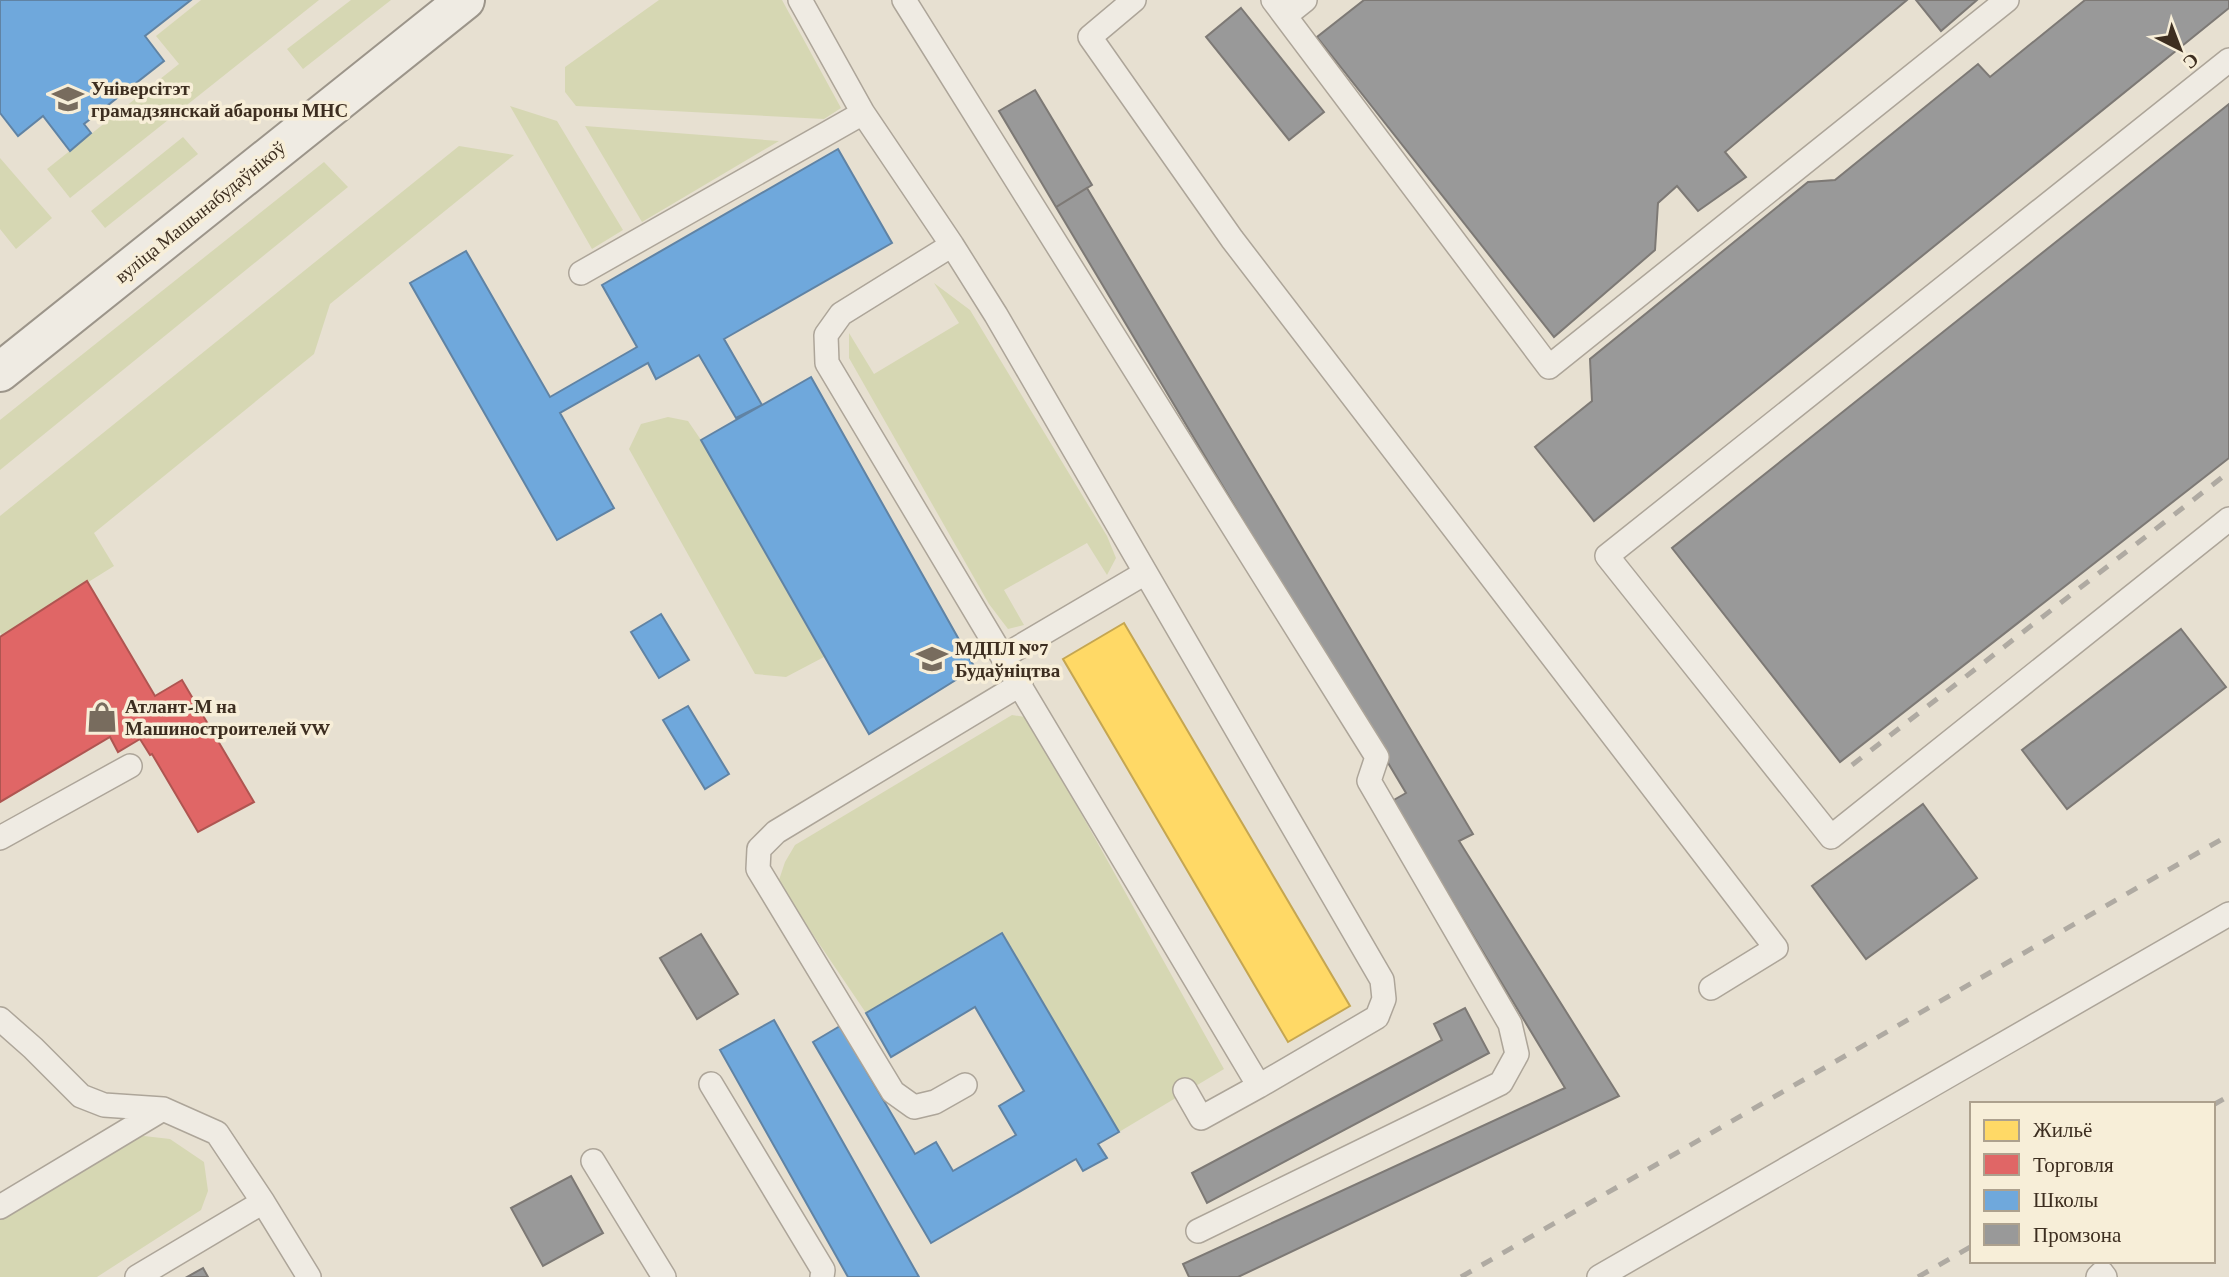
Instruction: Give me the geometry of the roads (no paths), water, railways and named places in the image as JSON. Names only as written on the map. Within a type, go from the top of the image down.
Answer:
[{"type":"main road","name":"вуліца Машынабудаўнікоў","points":[[0,372],[465,0]]},
{"type":"lane","points":[[800,0],[863,113],[996,315],[1382,980],[1384,999],[1377,1017],[1259,1086],[1201,1118],[1185,1090]]},
{"type":"lane","points":[[904,0],[1377,757],[1369,781],[1510,1024],[1517,1054],[1501,1083],[1198,1231]]},
{"type":"lane","points":[[1134,0],[1090,37],[1232,239],[1776,948],[1711,988]]},
{"type":"lane","points":[[1305,0],[1279,8],[1549,367],[2007,0]]},
{"type":"lane","points":[[2229,60],[1607,556],[1831,836],[2229,519]]},
{"type":"lane","points":[[581,274],[863,113]]},
{"type":"lane","points":[[952,245],[841,314],[826,335],[827,363],[1259,1086]]},
{"type":"lane","points":[[1004,656],[1145,572]]},
{"type":"lane","points":[[965,1085],[935,1102],[914,1107],[893,1092],[758,869],[759,849],[776,832],[1021,684]]},
{"type":"lane","points":[[0,838],[130,766]]},
{"type":"lane","points":[[1599,1277],[2229,914]]},
{"type":"lane","points":[[0,1019],[81,1096],[104,1105],[163,1109],[217,1133],[309,1277]]},
{"type":"lane","points":[[710,1084],[823,1270],[822,1277]]},
{"type":"lane","points":[[0,1207],[163,1109]]},
{"type":"lane","points":[[593,1161],[664,1277]]},
{"type":"lane","points":[[138,1277],[263,1202]]},
{"type":"lane","points":[[2098,1277],[2102,1273],[2105,1277]]},
{"type":"railway","points":[[1852,765],[2229,472]]},
{"type":"railway","points":[[1461,1277],[2229,835]]},
{"type":"railway","points":[[2215,1104],[2229,1096]]},
{"type":"railway","points":[[1918,1277],[1970,1247]]},
{"type":"place","name":"Універсітэт грамадзянскай абароны МНС","points":[[68,99]]},
{"type":"place","name":"МДПЛ №7 Будаўніцтва","points":[[932,659]]},
{"type":"place","name":"Атлант-М на Машиностроителей VW","points":[[102,717]]}]
